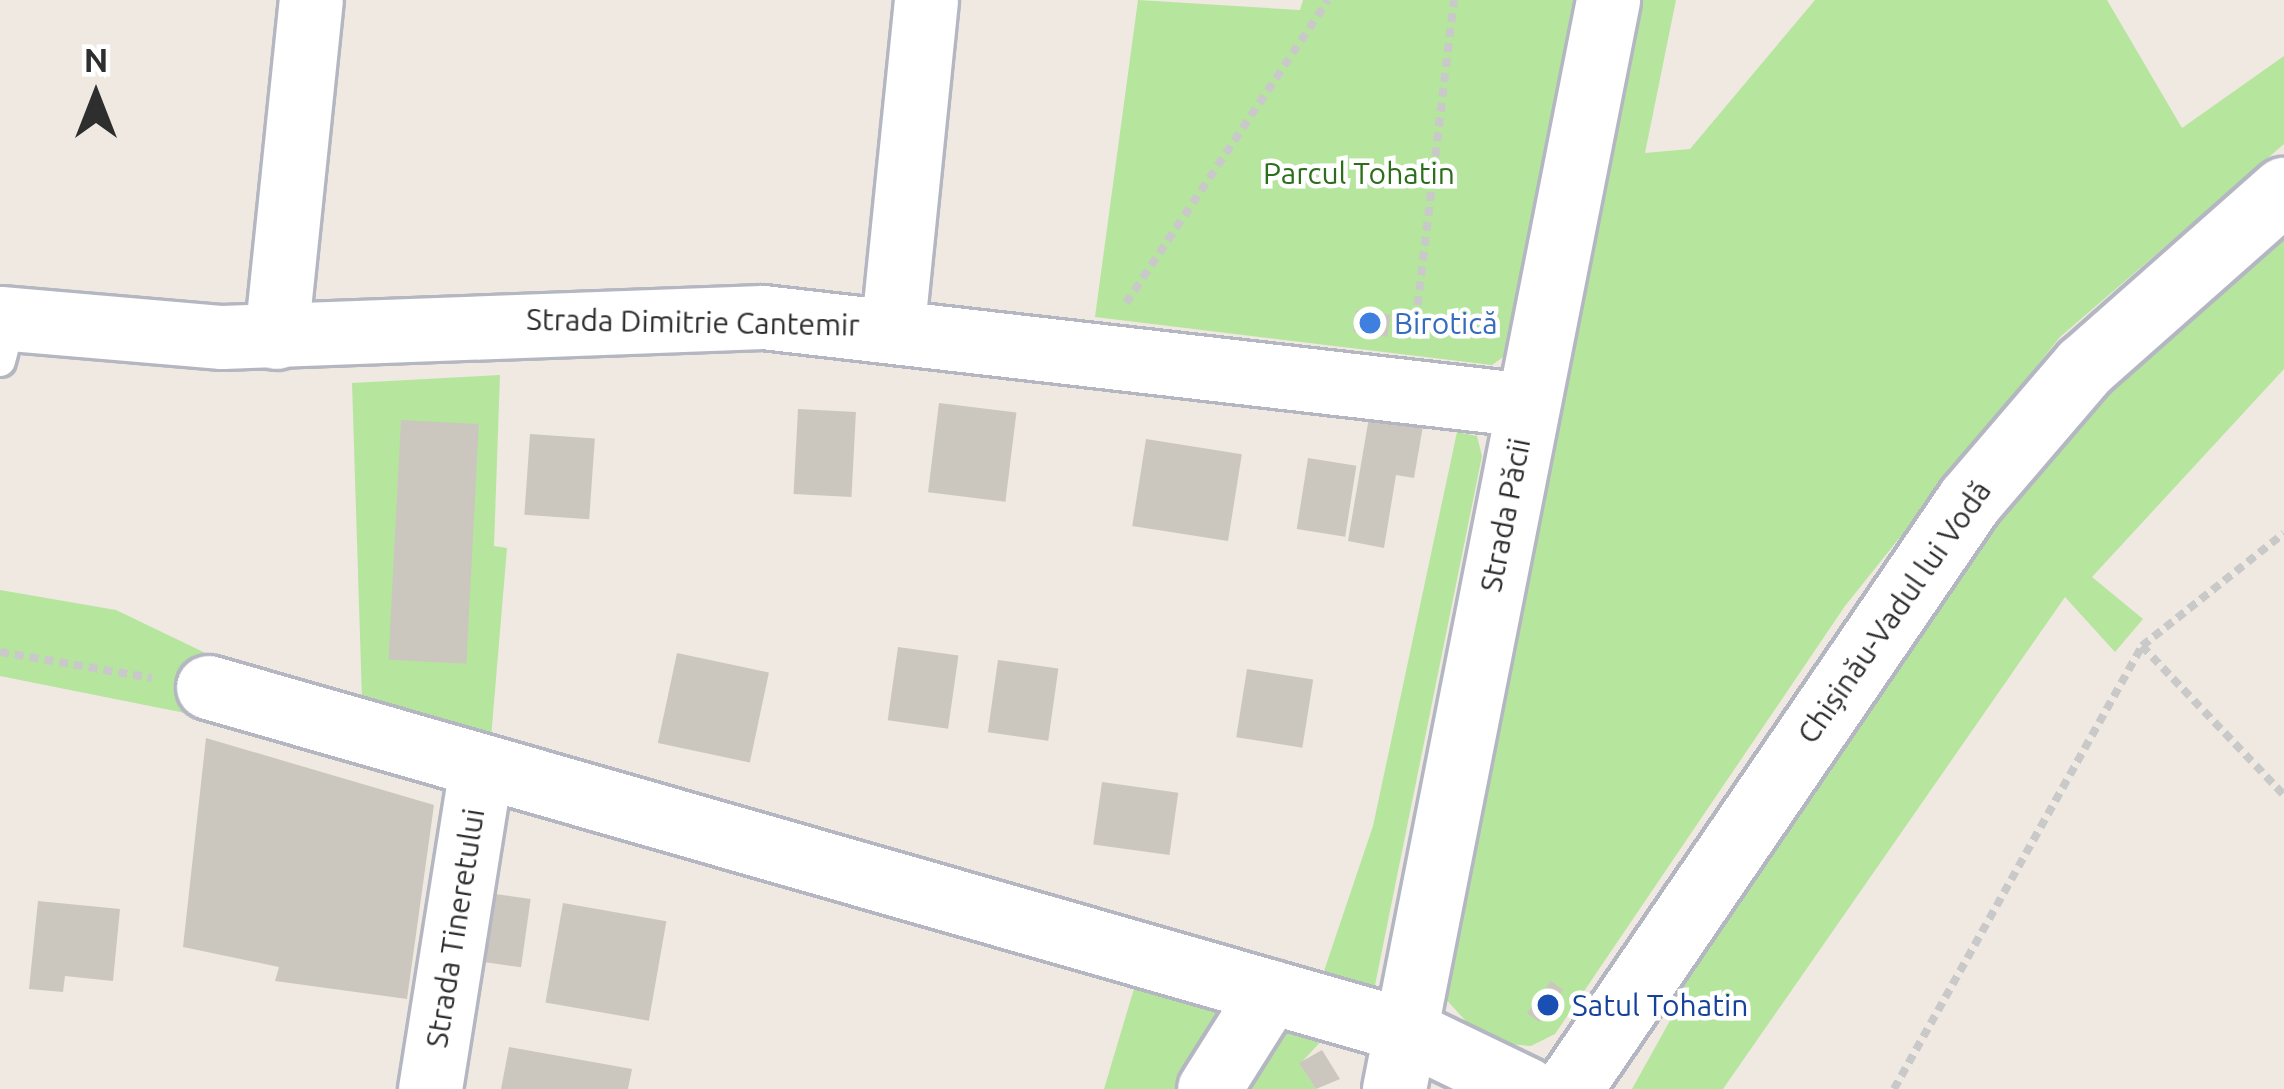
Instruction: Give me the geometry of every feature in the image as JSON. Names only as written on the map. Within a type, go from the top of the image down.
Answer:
[{"type":"main road","name":"Chișinău-Vadul lui Vodă","points":[[1569,1089],[1970,501],[2085,367],[2284,190]]},
{"type":"street","points":[[276,337],[311,0]]},
{"type":"street","points":[[893,325],[926,0]]},
{"type":"street","name":"Strada Păcii","points":[[1399,1060],[1608,0]]},
{"type":"street","name":"Strada Dimitrie Cantemir","points":[[4,333],[276,337],[617,315],[893,325],[1527,405]]},
{"type":"street","points":[[208,687],[1270,992],[1399,1060],[1526,1089]]},
{"type":"street","name":"Strada Tineretului","points":[[430,1089],[481,766]]},
{"type":"street","points":[[1210,1089],[1270,992]]},
{"type":"path","points":[[1118,314],[1328,0]]},
{"type":"path","points":[[1407,390],[1454,0]]},
{"type":"path","points":[[1894,1089],[2142,646],[2284,533]]},
{"type":"path","points":[[2142,646],[2284,795]]},
{"type":"path","points":[[0,652],[208,687]]},
{"type":"green space","name":"Parcul Tohatin","points":[[1138,0],[1300,10],[1303,0],[1573,0],[1506,355],[1492,365],[1095,317]]},
{"type":"green space","points":[[1631,0],[1676,0],[1645,153],[1690,149],[1815,0],[2107,0],[2182,128],[2284,56],[2284,144],[2060,337],[1845,606],[1555,1034],[1531,1046],[1485,1042],[1443,996]]},
{"type":"green space","points":[[2284,229],[2284,369],[2092,577],[2143,619],[2115,652],[2065,597],[1723,1089],[1632,1089],[1682,999],[1685,973],[1981,541],[2173,317]]},
{"type":"green space","points":[[500,375],[494,546],[507,548],[491,738],[362,699],[352,383]]},
{"type":"green space","points":[[1457,432],[1477,436],[1482,456],[1374,990],[1323,974],[1373,826]]},
{"type":"green space","points":[[0,590],[116,610],[220,660],[195,715],[0,676]]},
{"type":"green space","points":[[1136,982],[1238,1005],[1185,1089],[1104,1089]]},
{"type":"green space","points":[[1281,1017],[1325,1037],[1300,1064],[1316,1089],[1236,1089]]},
{"type":"building","points":[[1356,310],[1391,315],[1388,337],[1353,332]]},
{"type":"building","points":[[939,403],[1016,413],[1005,502],[928,492]]},
{"type":"building","points":[[798,409],[856,412],[851,497],[794,494]]},
{"type":"building","points":[[1369,417],[1423,426],[1414,478],[1396,475],[1384,548],[1348,541]]},
{"type":"building","points":[[401,420],[479,424],[466,664],[388,660]]},
{"type":"building","points":[[530,434],[595,439],[589,519],[524,515]]},
{"type":"building","points":[[1146,439],[1242,454],[1228,541],[1132,526]]},
{"type":"building","points":[[1308,458],[1356,466],[1345,537],[1297,529]]},
{"type":"building","points":[[898,647],[958,655],[948,729],[888,720]]},
{"type":"building","points":[[677,653],[769,673],[750,763],[658,743]]},
{"type":"building","points":[[998,660],[1058,668],[1048,741],[988,732]]},
{"type":"building","points":[[1247,669],[1313,679],[1302,748],[1236,737]]},
{"type":"building","points":[[206,738],[434,805],[407,999],[275,981],[279,967],[183,947]]},
{"type":"building","points":[[1102,782],[1178,793],[1169,855],[1093,844]]},
{"type":"building","points":[[495,894],[531,899],[521,967],[485,962]]},
{"type":"building","points":[[38,901],[120,909],[113,981],[65,976],[63,992],[29,989]]},
{"type":"building","points":[[563,903],[666,921],[649,1021],[545,1002]]},
{"type":"building","points":[[1551,981],[1563,990],[1539,1022],[1527,1013]]},
{"type":"building","points":[[509,1047],[632,1069],[628,1089],[501,1089]]},
{"type":"building","points":[[1322,1050],[1340,1079],[1316,1089],[1299,1063]]},
{"type":"place","name":"Birotică","points":[[1370,323]]},
{"type":"place","name":"Satul Tohatin","points":[[1548,1005]]}]
